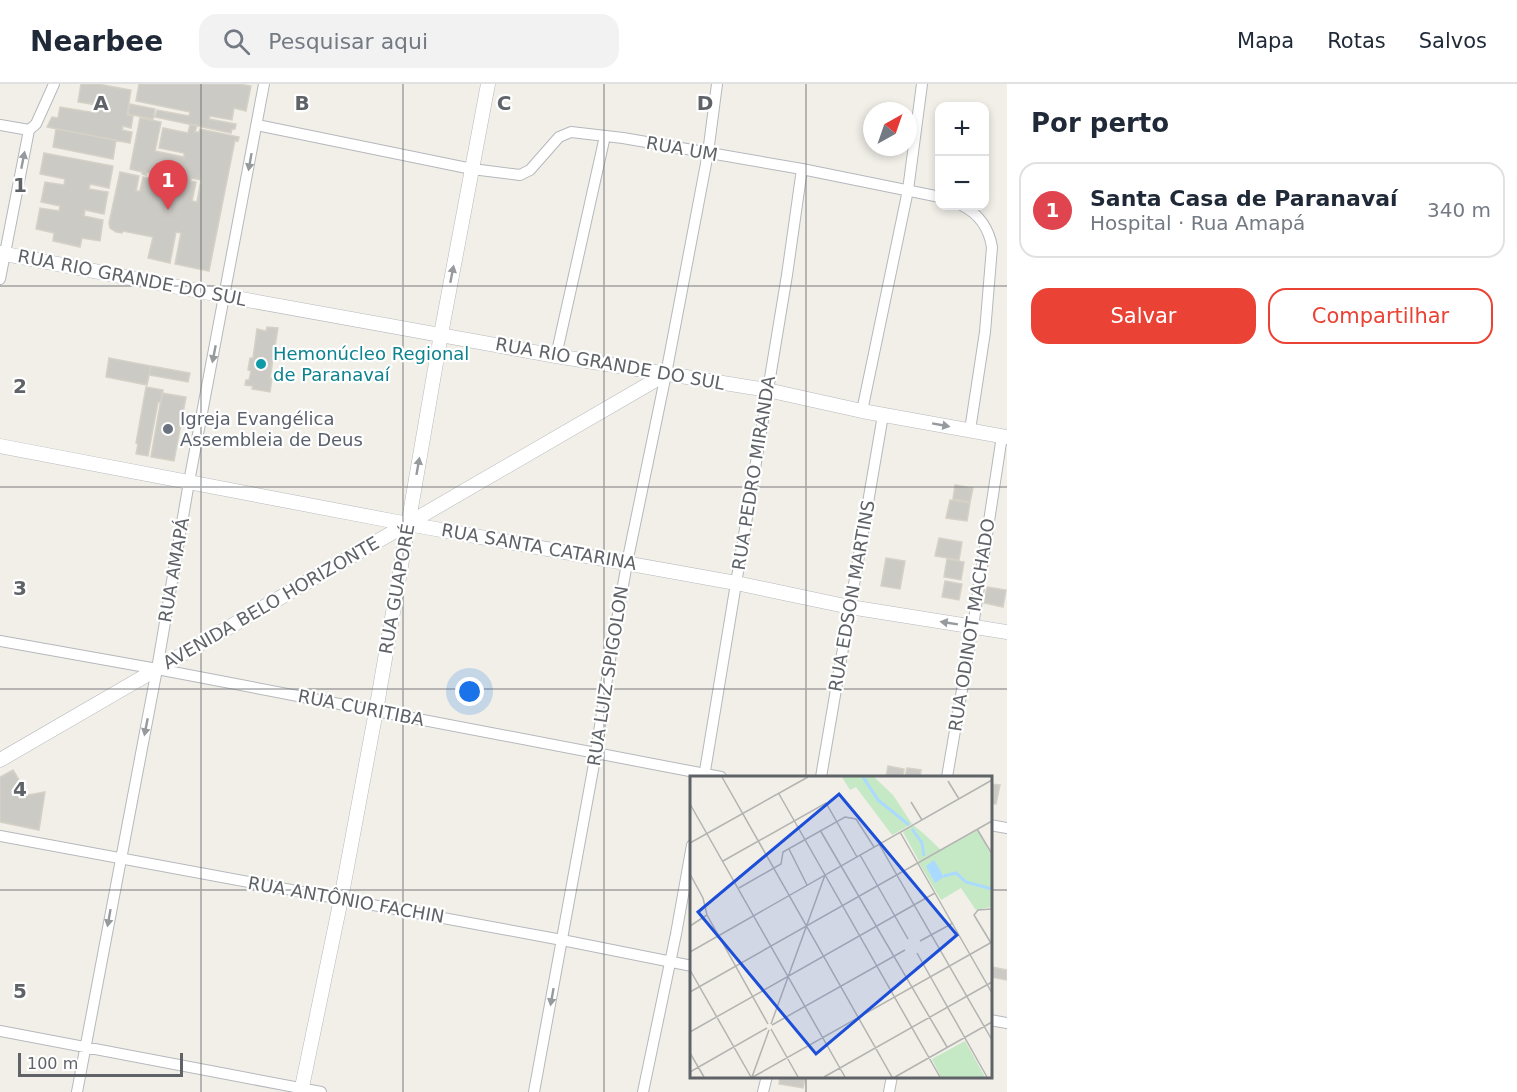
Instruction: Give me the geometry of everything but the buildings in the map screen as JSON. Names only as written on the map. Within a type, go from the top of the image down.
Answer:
[{"type":"street","points":[[0,279],[2,253],[29,130],[36,124],[54,84]]},
{"type":"street","name":"RUA AMAPÁ","points":[[77,1092],[264,84]]},
{"type":"street","name":"RUA GUAPORÉ","points":[[301,1090],[341,899],[376,711],[441,334],[488,84]]},
{"type":"street","name":"RUA LUIZ SPIGOLON","points":[[534,1092],[596,753],[627,563],[708,153],[717,84]]},
{"type":"street","points":[[862,411],[908,190],[922,84]]},
{"type":"street","points":[[0,125],[29,130]]},
{"type":"street","points":[[256,125],[472,169]]},
{"type":"street","name":"RUA UM","points":[[472,169],[520,175],[530,170],[559,137],[572,132],[802,169],[935,196]]},
{"type":"street","points":[[556,356],[605,136]]},
{"type":"street","name":"RUA PEDRO MIRANDA","points":[[704,776],[787,275],[802,169]]},
{"type":"street","points":[[970,430],[985,332],[993,247],[982,222],[972,210]]},
{"type":"street","name":"RUA RIO GRANDE DO SUL","points":[[2,253],[556,356],[767,390],[862,411],[1004,437]]},
{"type":"street","name":"AVENIDA BELO HORIZONTE","points":[[0,760],[666,374]]},
{"type":"street","name":"RUA EDSON MARTINS","points":[[821,776],[883,415]]},
{"type":"street","name":"RUA ODINOT MACHADO","points":[[947,776],[1004,437]]},
{"type":"street","name":"RUA SANTA CATARINA","points":[[0,446],[408,524],[736,583],[850,607],[1007,632]]},
{"type":"street","name":"RUA CURITIBA","points":[[0,641],[596,753],[704,776]]},
{"type":"street","points":[[992,825],[1007,828]]},
{"type":"street","name":"RUA ANTÔNIO FACHIN","points":[[0,836],[690,966]]},
{"type":"street","points":[[642,1092],[690,856]]},
{"type":"street","points":[[992,1020],[1007,1023]]},
{"type":"street","points":[[0,1031],[321,1092]]},
{"type":"street","points":[[763,1092],[767,1077]]},
{"type":"street","points":[[889,1092],[892,1077]]},
{"type":"place","name":"Santa Casa de Paranavaí","points":[[168,210]]},
{"type":"place","name":"Hemonúcleo Regional de Paranavaí","points":[[261,364]]},
{"type":"place","name":"Igreja Evangélica Assembleia de Deus","points":[[168,429]]}]
